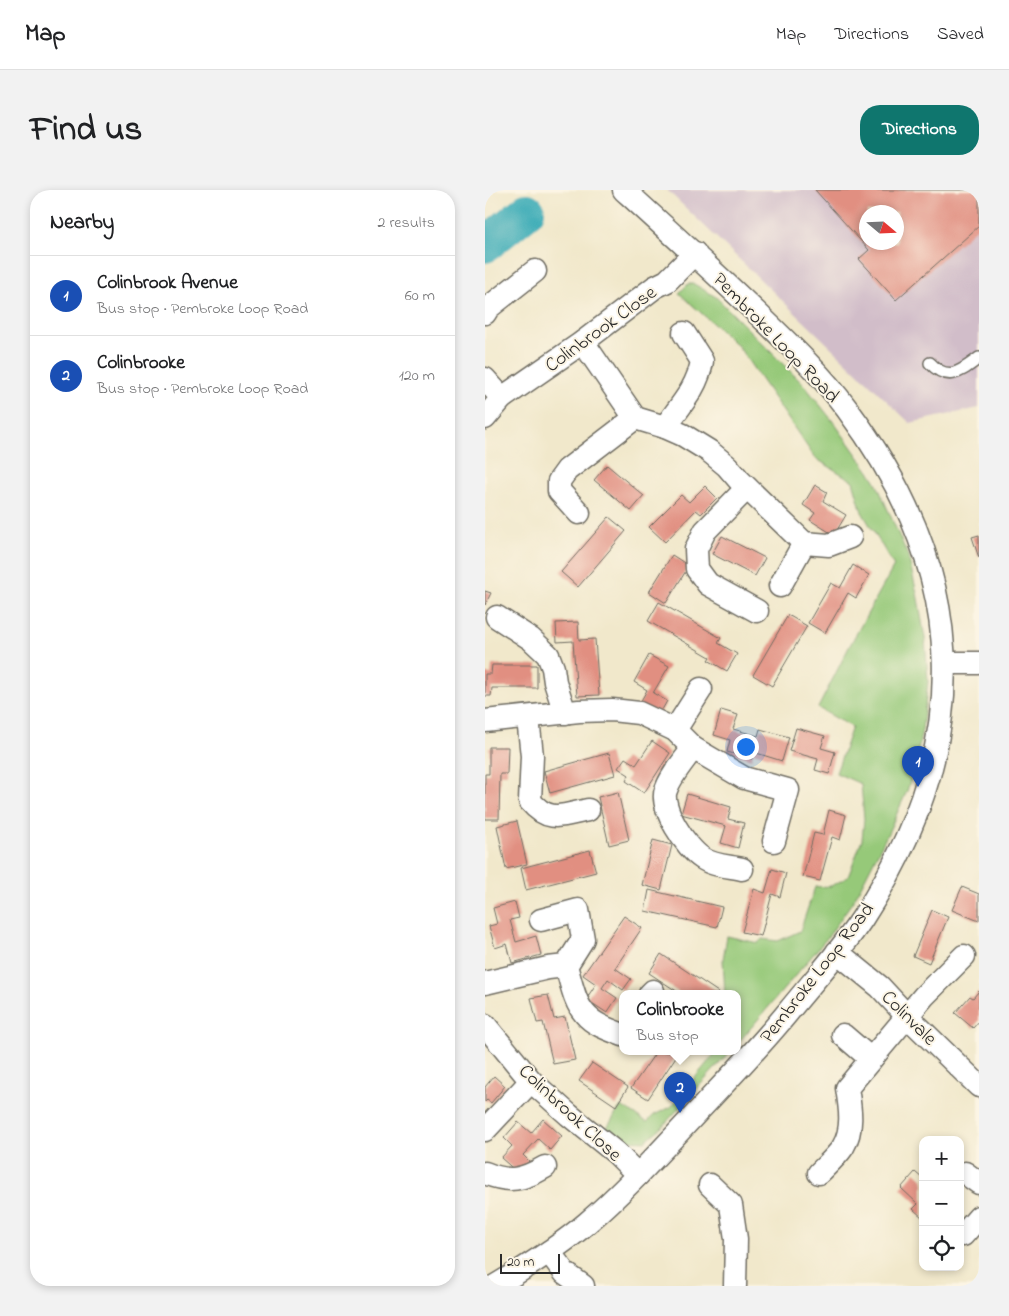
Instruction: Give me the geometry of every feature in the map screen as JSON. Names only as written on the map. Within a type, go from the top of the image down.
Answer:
[{"type":"street","name":"Pembroke Loop Road","points":[[495,1286],[549,1252],[585,1225],[639,1175],[772,1031],[837,952],[860,921],[886,879],[909,832],[932,768],[940,729],[945,663],[938,602],[928,562],[913,519],[885,465],[847,410],[790,345],[695,254],[624,190]]},
{"type":"street","name":"Colinbrook Close","points":[[485,418],[502,398],[583,342],[667,280],[695,254]]},
{"type":"street","points":[[485,313],[488,308],[535,271]]},
{"type":"street","points":[[665,426],[693,390],[700,374],[702,361],[684,333]]},
{"type":"street","points":[[583,342],[635,418],[665,426],[709,452],[727,466],[804,543],[829,546],[850,538]]},
{"type":"street","points":[[485,379],[502,398]]},
{"type":"street","points":[[579,513],[559,491],[559,481],[567,470],[635,418]]},
{"type":"street","points":[[747,488],[705,531],[695,549],[697,569],[708,584],[757,611]]},
{"type":"street","points":[[780,586],[804,543]]},
{"type":"street","points":[[497,617],[531,639],[547,655],[553,668],[555,682],[565,713]]},
{"type":"street","points":[[945,663],[979,663]]},
{"type":"street","points":[[675,730],[701,688]]},
{"type":"street","points":[[485,721],[612,710],[639,714],[675,730],[693,748],[744,778],[788,790],[774,841]]},
{"type":"street","points":[[528,718],[532,756],[530,801],[539,812],[552,817],[588,810]]},
{"type":"street","points":[[693,748],[665,790],[666,806],[693,851],[703,859],[716,864],[742,868]]},
{"type":"street","points":[[541,920],[578,910],[583,939],[566,966],[576,999],[585,1014],[596,1023],[619,1033]]},
{"type":"street","name":"Colinvale","points":[[837,952],[880,987],[979,1086]]},
{"type":"street","points":[[819,1173],[843,1146],[850,1128],[850,1106],[847,1088],[924,996],[964,956]]},
{"type":"street","points":[[485,983],[548,968],[566,966]]},
{"type":"street","name":"Colinbrook Close","points":[[485,1025],[531,1081],[639,1175]]},
{"type":"street","points":[[843,1035],[871,1059]]},
{"type":"street","points":[[485,1130],[531,1081]]},
{"type":"street","points":[[485,1173],[501,1179],[528,1177],[545,1167]]},
{"type":"street","points":[[710,1185],[731,1205],[736,1239],[735,1286]]},
{"type":"street","points":[[964,1234],[979,1217]]},
{"type":"street","points":[[549,1252],[565,1273],[583,1286]]},
{"type":"lane","points":[[930,363],[936,370],[951,374],[959,372],[979,358]]},
{"type":"shaded area","points":[[667,190],[979,190],[979,408],[910,423]]},
{"type":"green space","points":[[688,284],[694,284],[716,297],[805,386],[875,480],[908,556],[925,638],[928,682],[922,730],[915,766],[907,791],[888,833],[855,898],[828,937],[741,1039],[741,990],[725,990],[723,959],[727,936],[758,943],[762,939],[778,941],[800,931],[815,887],[831,886],[848,877],[862,840],[864,819],[861,784],[836,773],[852,727],[818,708],[894,566],[862,512],[853,481],[815,458],[738,346],[679,293]]},
{"type":"green space","points":[[714,1055],[727,1055],[662,1127],[645,1141],[623,1140],[606,1129],[621,1106],[647,1122],[654,1115],[671,1107]]},
{"type":"building","points":[[815,190],[979,190],[979,226],[896,300],[859,259],[869,250],[904,250],[904,205],[859,205],[859,239]]},
{"type":"building","points":[[607,465],[644,496],[631,511],[594,480]]},
{"type":"building","points":[[815,485],[827,492],[823,501],[846,515],[834,535],[810,520],[815,513],[803,505]]},
{"type":"building","points":[[705,486],[717,498],[701,514],[696,510],[665,542],[649,527],[681,495],[689,502]]},
{"type":"building","points":[[609,517],[626,531],[578,587],[561,572]]},
{"type":"building","points":[[979,535],[979,558],[972,537]]},
{"type":"building","points":[[722,536],[765,558],[755,576],[712,554]]},
{"type":"building","points":[[672,555],[689,566],[666,603],[649,592]]},
{"type":"building","points":[[853,565],[869,575],[856,598],[848,593],[825,633],[808,623],[831,583],[840,588]]},
{"type":"building","points":[[485,591],[491,593],[485,605]]},
{"type":"building","points":[[659,602],[721,638],[718,643],[737,654],[727,671],[708,660],[710,657],[648,621]]},
{"type":"building","points":[[788,615],[807,626],[772,686],[753,675]]},
{"type":"building","points":[[578,622],[579,640],[595,639],[599,695],[577,696],[573,641],[557,642],[556,623]]},
{"type":"building","points":[[649,655],[669,666],[653,693],[667,701],[658,717],[638,706],[647,690],[634,682]]},
{"type":"building","points":[[492,665],[537,665],[537,688],[492,688],[491,696],[485,696],[485,674],[491,674]]},
{"type":"building","points":[[721,710],[738,715],[733,729],[758,736],[760,729],[789,737],[782,761],[753,752],[752,759],[727,752],[730,740],[714,735]]},
{"type":"building","points":[[796,728],[825,736],[821,748],[835,752],[829,774],[815,770],[818,759],[789,751]]},
{"type":"building","points":[[652,741],[670,753],[644,793],[626,781],[629,775],[618,768],[625,758],[636,765]]},
{"type":"building","points":[[489,747],[508,747],[507,774],[500,774],[499,819],[485,819],[485,774],[489,774]]},
{"type":"building","points":[[609,753],[615,775],[550,793],[544,771]]},
{"type":"building","points":[[618,792],[629,840],[609,845],[598,797]]},
{"type":"building","points":[[687,794],[731,807],[728,819],[744,823],[738,848],[721,843],[726,826],[681,814]]},
{"type":"building","points":[[829,810],[846,815],[840,840],[832,837],[820,881],[803,877],[814,833],[823,835]]},
{"type":"building","points":[[517,821],[527,864],[506,869],[497,826]]},
{"type":"building","points":[[653,840],[672,845],[661,890],[642,885]]},
{"type":"building","points":[[590,850],[596,872],[526,890],[521,868]]},
{"type":"building","points":[[772,869],[786,873],[780,897],[772,894],[761,936],[742,932],[754,889],[765,893]]},
{"type":"building","points":[[962,887],[979,894],[979,921],[952,910]]},
{"type":"building","points":[[649,890],[722,907],[717,927],[645,911]]},
{"type":"building","points":[[515,902],[519,918],[510,920],[516,942],[536,936],[541,955],[512,963],[507,944],[495,948],[489,926],[497,924],[493,908]]},
{"type":"building","points":[[932,910],[948,917],[929,963],[913,956]]},
{"type":"building","points":[[624,916],[642,928],[615,968],[631,979],[623,990],[608,979],[602,988],[617,998],[607,1013],[586,999],[596,984],[583,975]]},
{"type":"building","points":[[661,954],[715,990],[675,990],[649,973]]},
{"type":"building","points":[[979,991],[979,1021],[973,1028],[955,1013],[970,996],[973,998]]},
{"type":"building","points":[[548,995],[554,1019],[565,1017],[575,1060],[553,1064],[543,1022],[537,1023],[531,998]]},
{"type":"building","points":[[654,1055],[677,1055],[648,1099],[631,1088]]},
{"type":"building","points":[[592,1063],[628,1087],[616,1106],[579,1081]]},
{"type":"building","points":[[494,1076],[505,1086],[491,1103],[487,1100],[485,1102],[485,1087]]},
{"type":"building","points":[[543,1119],[562,1136],[550,1150],[538,1139],[523,1155],[529,1161],[518,1173],[501,1158],[512,1146],[504,1138],[518,1122],[531,1133]]},
{"type":"building","points":[[915,1172],[919,1176],[919,1214],[913,1209],[918,1204],[901,1188]]},
{"type":"waterway","points":[[485,245],[527,211]]},
{"type":"place","name":"Colinbrook Avenue","points":[[918,787]]},
{"type":"place","name":"Colinbrooke","points":[[680,1113]]}]
